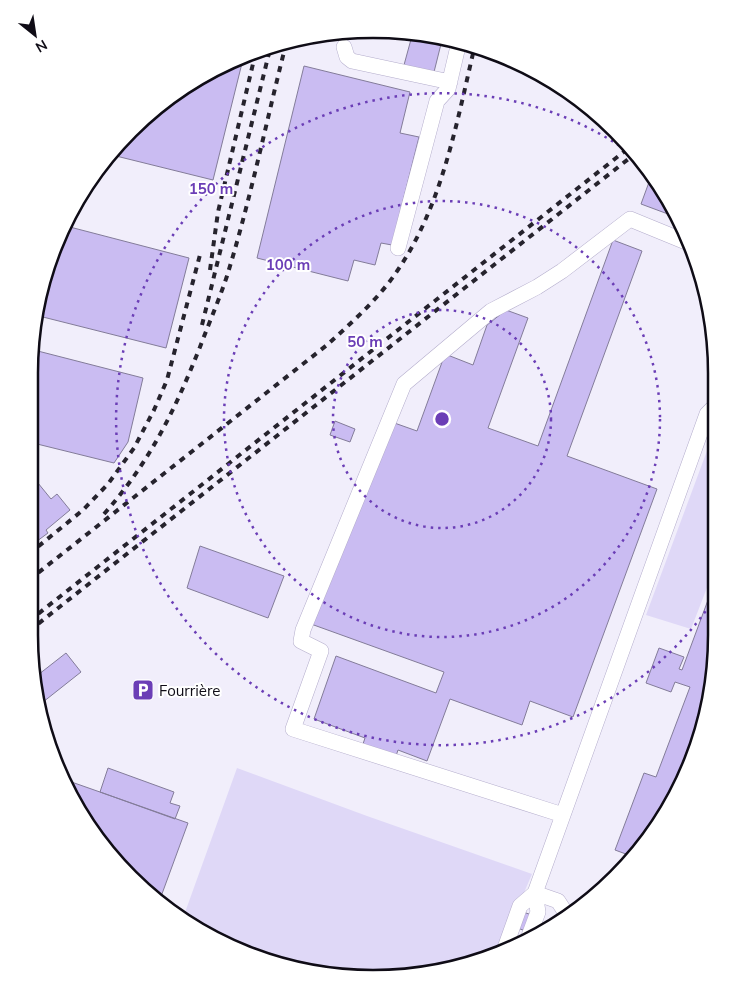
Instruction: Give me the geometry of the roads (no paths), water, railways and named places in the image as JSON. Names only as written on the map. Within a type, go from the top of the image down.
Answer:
[{"type":"lane","points":[[344,47],[347,57],[352,61],[450,82]]},
{"type":"lane","points":[[398,248],[437,101],[448,89],[458,49]]},
{"type":"lane","points":[[563,815],[293,729],[321,651],[301,641],[303,630],[404,384],[491,311],[544,283],[630,219],[680,239]]},
{"type":"lane","points":[[531,930],[538,912],[535,893],[708,420]]},
{"type":"lane","points":[[535,893],[558,901],[564,910]]},
{"type":"lane","points":[[507,941],[520,906],[535,893]]},
{"type":"railway","points":[[104,514],[135,475],[160,435],[200,347],[227,276],[244,217],[285,49]]},
{"type":"railway","points":[[38,573],[327,345],[362,313],[386,287],[410,251],[435,195],[454,136],[473,53]]},
{"type":"railway","points":[[202,325],[269,54]]},
{"type":"railway","points":[[210,270],[218,212],[254,59]]},
{"type":"railway","points":[[38,614],[624,152]]},
{"type":"railway","points":[[38,624],[629,158]]},
{"type":"railway","points":[[38,547],[83,510],[108,484],[134,448],[167,380],[201,251]]},
{"type":"place","name":"Fourrière","points":[[143,690]]}]
